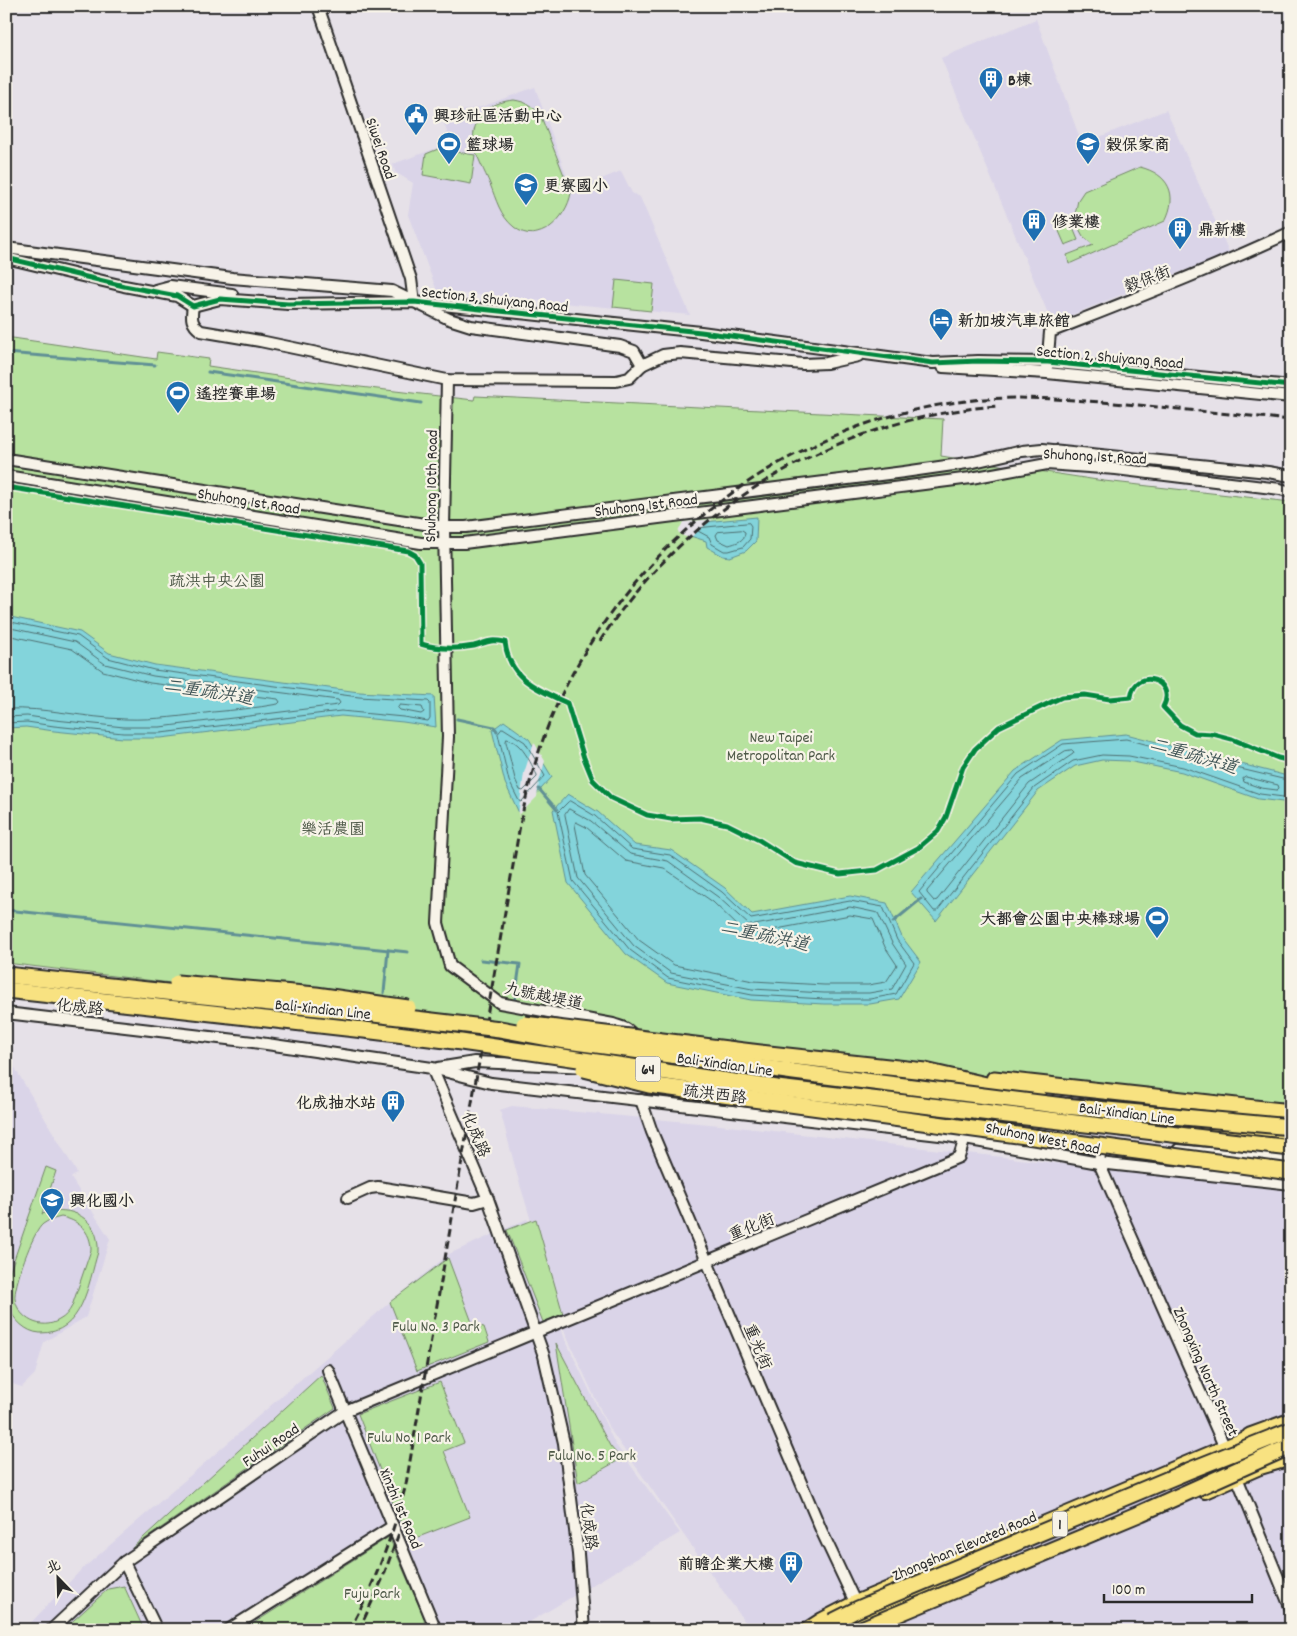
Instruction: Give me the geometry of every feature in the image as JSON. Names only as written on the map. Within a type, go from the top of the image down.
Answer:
[{"type":"highway","name":"Bali-Xindian Line","points":[[6,975],[480,1027],[794,1072],[1064,1106],[1291,1127]]},
{"type":"highway","points":[[96,984],[156,981],[316,995],[507,1022],[752,1052],[1291,1112]]},
{"type":"highway","name":"Bali-Xindian Line","points":[[6,990],[364,1030],[777,1088],[1291,1148]]},
{"type":"highway","points":[[508,1049],[649,1085],[1291,1172]]},
{"type":"highway","points":[[925,1071],[1112,1114],[1291,1138]]},
{"type":"highway","points":[[1250,1436],[1291,1421]]},
{"type":"highway","name":"Zhongshan Elevated Road","points":[[819,1630],[858,1609],[1178,1474],[1291,1430]]},
{"type":"highway","points":[[841,1630],[1136,1502],[1291,1445]]},
{"type":"highway","name":"1","points":[[860,1630],[1141,1513],[1291,1445]]},
{"type":"highway","points":[[1260,1468],[1291,1453]]},
{"type":"main road","name":"1","points":[[805,1630],[855,1602],[1250,1436],[1291,1416]]},
{"type":"main road","name":"1","points":[[874,1630],[1260,1468],[1291,1459]]},
{"type":"street","name":"Siwei Road","points":[[318,6],[411,279],[414,302]]},
{"type":"street","name":"穀保街","points":[[1047,373],[1050,332],[1162,288],[1291,232]]},
{"type":"street","points":[[6,248],[232,278],[392,291],[449,319],[471,326],[620,346],[634,351],[642,365]]},
{"type":"street","points":[[6,258],[150,292],[177,296],[193,306],[191,320],[194,326],[201,331],[260,341],[446,380],[616,381],[629,378],[642,365],[663,355],[680,353],[804,364],[827,362],[866,354]]},
{"type":"street","points":[[150,292],[170,286],[235,294],[249,301]]},
{"type":"street","name":"Section 3, Shuiyang Road","points":[[193,306],[220,299],[288,304],[414,302],[701,332],[866,354]]},
{"type":"street","name":"Section 2, Shuiyang Road","points":[[866,354],[933,363],[978,361],[1048,362],[1291,386]]},
{"type":"street","name":"Section 2, Shuiyang Road","points":[[933,363],[946,368],[1047,373],[1291,397]]},
{"type":"street","name":"Shuhong 10th Road","points":[[446,380],[444,543],[448,682]]},
{"type":"street","name":"Shuhong 1st Road","points":[[6,459],[444,527],[466,527],[904,472],[974,462],[1022,451],[1042,449],[1291,476]]},
{"type":"street","name":"Shuhong 1st Road","points":[[6,476],[421,542],[444,543],[464,543],[971,478],[1047,464],[1126,470],[1280,489],[1291,492]]},
{"type":"street","name":"九號越堤道","points":[[432,1068],[475,1062],[626,1068],[634,1058],[636,1042],[628,1030],[613,1024],[500,1003],[450,966],[438,924],[448,737],[448,682]]},
{"type":"street","name":"化成路","points":[[6,1013],[253,1042],[432,1068],[488,1198],[544,1356],[564,1443],[578,1554],[584,1630]]},
{"type":"street","name":"疏洪西路","points":[[432,1068],[491,1083],[965,1138]]},
{"type":"street","name":"重光街","points":[[641,1100],[652,1132],[706,1261],[822,1532],[855,1602]]},
{"type":"street","name":"Shuhong West Road","points":[[965,1138],[1166,1148],[1291,1161]]},
{"type":"street","name":"Shuhong West Road","points":[[965,1138],[1099,1163],[1291,1184]]},
{"type":"street","name":"重化街","points":[[536,1331],[959,1157],[965,1138]]},
{"type":"street","points":[[1099,1163],[1101,1145]]},
{"type":"street","name":"Zhongxing North Street","points":[[1099,1163],[1224,1446],[1291,1609]]},
{"type":"street","points":[[348,1198],[370,1188],[378,1187],[474,1203],[488,1198]]},
{"type":"street","name":"Fuhui Road","points":[[51,1630],[124,1562],[344,1411],[536,1331]]},
{"type":"street","name":"Xinzhi 1st Road","points":[[328,1370],[436,1630]]},
{"type":"street","points":[[228,1630],[393,1526]]},
{"type":"street","points":[[124,1562],[157,1630]]},
{"type":"shaded area","name":"穀保家商","points":[[1036,19],[1082,144],[1166,110],[1230,254],[1152,282],[1052,323],[941,58]]},
{"type":"shaded area","name":"更寮國小","points":[[535,87],[572,191],[621,171],[632,193],[640,197],[690,315],[437,291],[408,215],[413,183],[395,172],[393,164],[451,143],[441,115],[481,107]]},
{"type":"shaded area","name":"興化國小","points":[[6,1053],[77,1173],[71,1178],[110,1239],[86,1317],[44,1342],[35,1374],[22,1387],[6,1382]]},
{"type":"shaded area","points":[[512,1106],[720,1125],[1291,1190],[1291,1630],[751,1630],[609,1428],[566,1335],[518,1178],[500,1110]]},
{"type":"shaded area","points":[[527,1219],[564,1337],[615,1444],[680,1533],[516,1630],[24,1630],[79,1572],[390,1302],[449,1254]]},
{"type":"green space","points":[[514,100],[528,104],[540,114],[571,193],[564,212],[558,220],[542,232],[532,234],[514,227],[505,218],[474,145],[475,127],[483,113],[497,104]]},
{"type":"green space","name":"籃球場","points":[[438,149],[475,155],[471,184],[423,175],[426,154]]},
{"type":"green space","points":[[1140,167],[1158,175],[1168,186],[1171,202],[1165,221],[1069,264],[1067,255],[1093,245],[1083,236],[1074,220],[1078,200],[1084,191]]},
{"type":"green space","points":[[1068,216],[1078,240],[1065,245],[1055,222]]},
{"type":"green space","points":[[616,280],[654,284],[651,311],[613,307]]},
{"type":"green space","name":"New Taipei Metropolitan Park","points":[[6,337],[156,359],[157,352],[209,359],[208,366],[325,383],[474,400],[475,396],[943,419],[941,456],[1104,481],[1291,502],[1291,1102],[1136,1100],[6,963]]},
{"type":"green space","points":[[46,1167],[56,1171],[42,1214],[63,1211],[73,1212],[82,1216],[94,1231],[97,1240],[98,1252],[87,1292],[75,1316],[66,1325],[54,1331],[40,1333],[25,1328],[17,1321],[8,1308],[6,1311],[6,1283]],"holes":[[[61,1217],[78,1224],[86,1232],[89,1237],[91,1250],[72,1306],[68,1312],[61,1319],[52,1323],[38,1323],[26,1317],[17,1306],[15,1293],[20,1272],[34,1237],[43,1224]]]},
{"type":"green space","points":[[536,1219],[563,1314],[543,1322],[507,1230]]},
{"type":"green space","name":"Fulu No. 3 Park","points":[[448,1258],[473,1325],[484,1327],[489,1342],[417,1371],[390,1302]]},
{"type":"green space","name":"Fulu No. 5 Park","points":[[556,1343],[610,1446],[621,1459],[578,1483]]},
{"type":"green space","points":[[321,1375],[335,1408],[132,1548]]},
{"type":"green space","name":"Fulu No. 1 Park","points":[[440,1382],[464,1443],[444,1451],[470,1517],[408,1541],[358,1414]]},
{"type":"green space","name":"Fuju Park","points":[[389,1537],[423,1615],[426,1630],[243,1630]]},
{"type":"green space","points":[[124,1586],[144,1630],[63,1630],[108,1589]]},
{"type":"water","points":[[757,517],[756,541],[746,551],[730,557],[723,556],[707,547],[706,541],[684,534],[683,524]]},
{"type":"water","points":[[6,616],[80,632],[109,653],[155,665],[359,692],[434,696],[436,727],[341,716],[161,738],[123,738],[26,727],[6,728]]},
{"type":"water","points":[[504,721],[529,739],[552,777],[519,813],[505,783],[492,730]]},
{"type":"water","points":[[1126,734],[1291,777],[1291,803],[1258,799],[1182,772],[1128,761],[1102,760],[1075,766],[1038,791],[936,921],[911,892],[1015,771],[1062,740]]},
{"type":"water","points":[[568,794],[598,812],[635,845],[671,850],[725,888],[752,914],[850,896],[887,903],[902,937],[921,962],[899,999],[870,1004],[824,1004],[751,1000],[667,983],[626,954],[568,883],[553,810]]},
{"type":"pier","points":[[713,519],[690,538],[678,532],[683,522]]},
{"type":"pier","points":[[534,742],[545,761],[537,797],[518,816],[524,773]]},
{"type":"waterway","points":[[6,353],[155,365]]},
{"type":"waterway","points":[[208,372],[421,403]]},
{"type":"waterway","name":"二重疏洪道","points":[[457,719],[494,727],[497,731]]},
{"type":"waterway","name":"二重疏洪道","points":[[539,789],[557,810]]},
{"type":"waterway","name":"二重疏洪道","points":[[893,922],[921,899]]},
{"type":"waterway","points":[[6,910],[408,952]]},
{"type":"waterway","points":[[384,993],[388,950]]},
{"type":"waterway","points":[[481,960],[520,964],[515,999]]},
{"type":"railway","points":[[349,1630],[367,1595],[382,1559],[406,1484],[527,792],[541,744],[560,698],[593,638],[634,584],[681,535],[733,492],[790,457],[852,429],[917,409],[985,399],[1043,399],[1138,405],[1291,420]]},
{"type":"railway","points":[[600,641],[636,593],[676,549],[722,510],[772,477],[824,450],[880,429],[938,414],[997,406]]},
{"type":"railway","points":[[359,1630],[382,1580],[399,1533]]},
{"type":"cycle path","points":[[6,258],[124,286],[177,296],[193,306],[220,299],[288,304],[414,302],[701,332],[933,363],[978,361],[1048,362],[1291,386]]},
{"type":"cycle path","points":[[6,487],[408,551],[415,555],[420,563],[421,644],[440,648],[454,648],[474,646],[491,641],[505,642],[512,665],[518,674],[545,693],[567,703],[593,780],[611,798],[647,815],[671,819],[700,818],[727,824],[759,840],[795,863],[840,874],[877,870],[918,848],[938,831],[946,817],[963,767],[975,749],[999,727],[1062,697],[1085,695],[1110,699],[1131,697],[1134,687],[1140,682],[1147,679],[1154,680],[1161,684],[1165,690],[1166,698],[1163,707],[1180,725],[1195,733],[1213,734],[1232,739],[1278,758],[1291,761]]},
{"type":"place","name":"B棟","points":[[991,100]]},
{"type":"place","name":"興珍社區活動中心","points":[[416,136]]},
{"type":"place","name":"籃球場","points":[[449,165]]},
{"type":"place","name":"穀保家商","points":[[1088,165]]},
{"type":"place","name":"更寮國小","points":[[526,206]]},
{"type":"place","name":"修業樓","points":[[1034,242]]},
{"type":"place","name":"鼎新樓","points":[[1180,250]]},
{"type":"place","name":"新加坡汽車旅館","points":[[941,341]]},
{"type":"place","name":"遙控賽車場","points":[[178,414]]},
{"type":"place","name":"大都會公園中央棒球場","points":[[1157,939]]},
{"type":"place","name":"化成抽水站","points":[[393,1123]]},
{"type":"place","name":"興化國小","points":[[52,1221]]},
{"type":"place","name":"前瞻企業大樓","points":[[791,1584]]},
{"type":"park label","name":"疏洪中央公園","points":[[217,580]]},
{"type":"park label","name":"樂活農園","points":[[333,828]]}]
